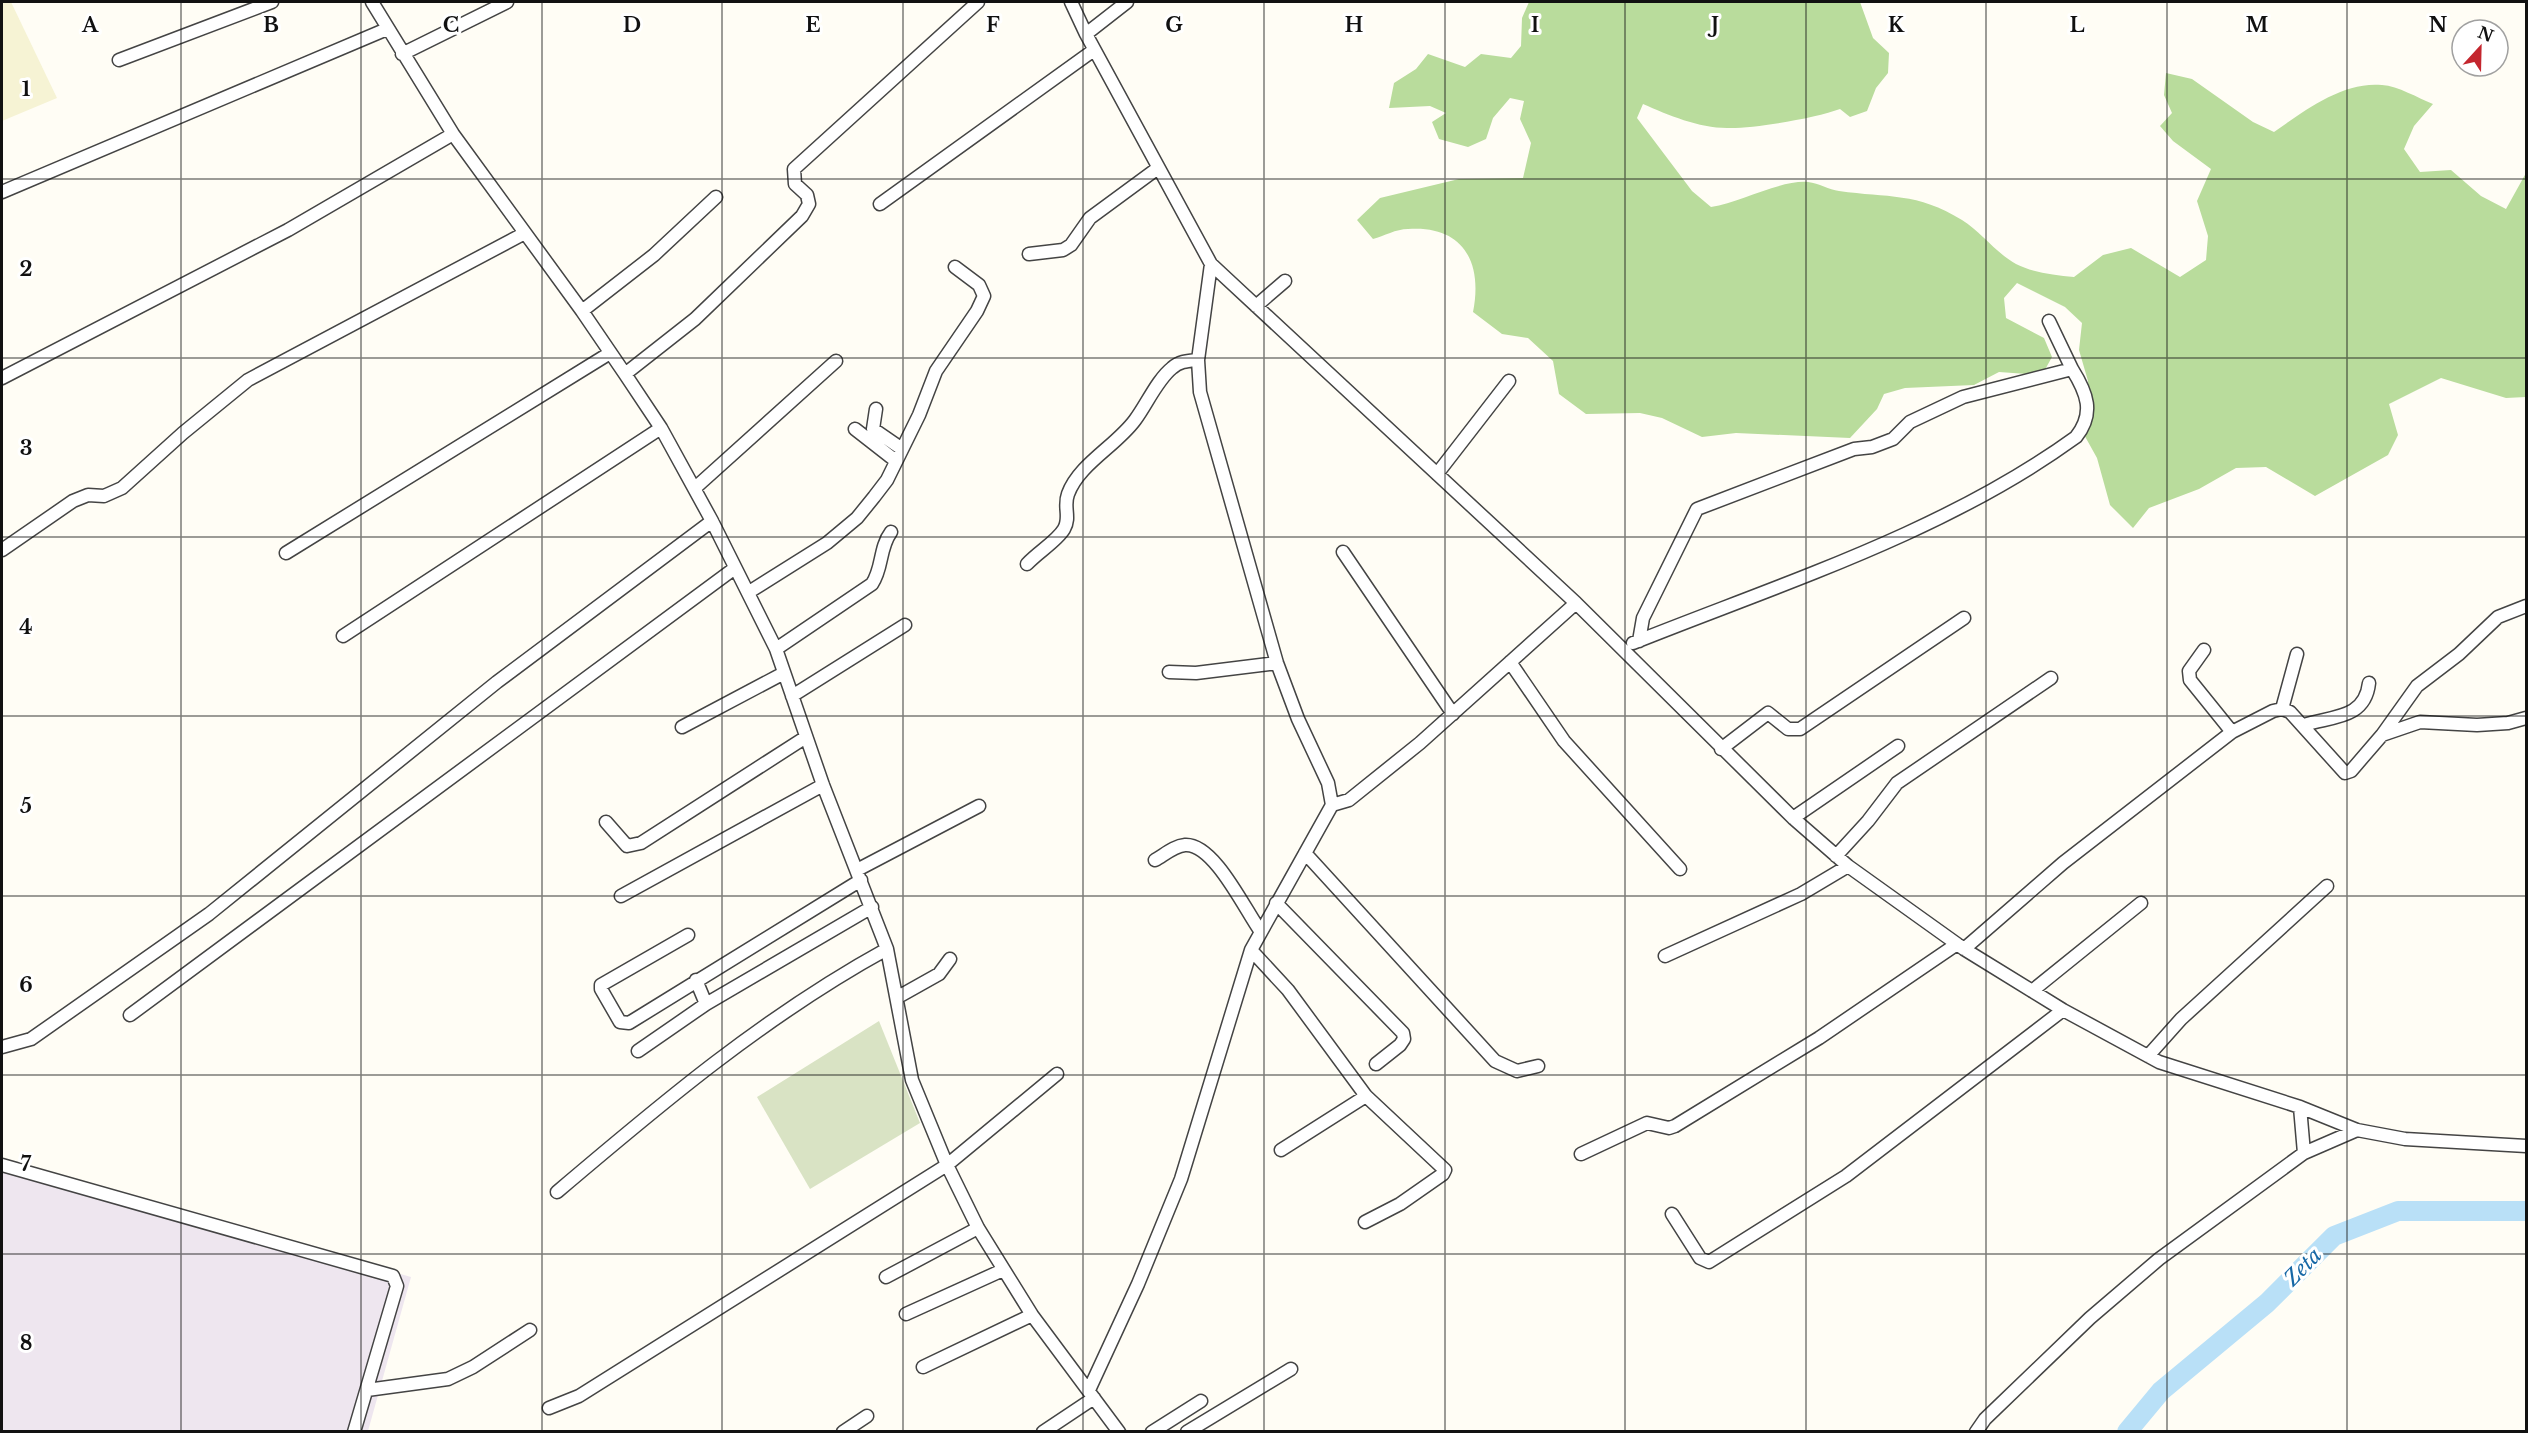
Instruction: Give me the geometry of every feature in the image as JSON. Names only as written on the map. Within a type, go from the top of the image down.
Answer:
[{"type":"street","points":[[119,60],[272,2]]},
{"type":"street","points":[[372,2],[453,135],[626,374],[661,428],[695,488],[776,649],[823,785],[888,949],[912,1080],[947,1165],[978,1228],[1032,1316],[1119,1431]]},
{"type":"street","points":[[402,54],[507,2]]},
{"type":"street","points":[[626,374],[695,319],[802,216],[809,204],[807,195],[795,184],[794,169],[978,2]]},
{"type":"street","points":[[1071,2],[1094,50],[1211,264],[1576,603],[1793,818],[1848,866],[1960,947],[2063,1010],[2148,1056],[2300,1107],[2357,1130],[2404,1139],[2526,1146]]},
{"type":"street","points":[[1086,34],[1127,2]]},
{"type":"street","points":[[2,192],[387,30]]},
{"type":"street","points":[[880,204],[1094,50]]},
{"type":"street","points":[[2,378],[288,230],[453,135]]},
{"type":"street","points":[[1029,254],[1063,250],[1071,245],[1090,218],[1158,168]]},
{"type":"street","points":[[582,311],[654,255],[716,197]]},
{"type":"street","points":[[2,550],[73,501],[88,495],[104,496],[122,488],[183,433],[248,380],[525,233]]},
{"type":"street","points":[[1042,1431],[1091,1394],[1181,1179],[1251,950],[1332,805],[1328,783],[1298,719],[1277,663],[1200,392],[1198,360],[1211,264]]},
{"type":"street","points":[[749,592],[827,543],[857,518],[887,480],[936,371],[977,311],[984,296],[979,285],[955,267]]},
{"type":"street","points":[[1256,306],[1286,281]]},
{"type":"street","points":[[1621,648],[1951,513],[2019,477],[2076,437],[2083,429],[2089,406],[2049,321]]},
{"type":"street","points":[[286,553],[610,352]]},
{"type":"street","points":[[1028,564],[1039,550],[1063,531],[1069,512],[1065,504],[1068,494],[1088,466],[1133,422],[1171,369],[1183,361],[1198,360]]},
{"type":"street","points":[[695,488],[836,361]]},
{"type":"street","points":[[1639,641],[1643,618],[1697,509],[1854,449],[1893,439],[1910,422],[1963,398],[2072,369]]},
{"type":"street","points":[[1437,474],[1509,381]]},
{"type":"street","points":[[876,409],[873,429],[902,449]]},
{"type":"street","points":[[343,636],[661,428]]},
{"type":"street","points":[[855,429],[896,461]]},
{"type":"street","points":[[2,1047],[31,1039],[209,914],[498,682],[712,521]]},
{"type":"street","points":[[776,649],[872,584],[879,572],[883,544],[891,532]]},
{"type":"street","points":[[1343,552],[1453,714]]},
{"type":"street","points":[[130,1016],[735,568]]},
{"type":"street","points":[[1332,805],[1349,800],[1453,714],[1576,603]]},
{"type":"street","points":[[1581,1154],[1647,1123],[1669,1128],[1675,1126],[1819,1038],[1960,947],[2063,863],[2232,732],[2282,709],[2290,712],[2304,725],[2345,773],[2351,771],[2382,735],[2405,699],[2417,686],[2459,654],[2498,617],[2526,606]]},
{"type":"street","points":[[1721,748],[1768,713],[1788,729],[1800,729],[1964,618]]},
{"type":"street","points":[[792,696],[905,625]]},
{"type":"street","points":[[2204,650],[2189,671],[2190,680],[2232,732]]},
{"type":"street","points":[[2282,709],[2297,654]]},
{"type":"street","points":[[1510,662],[1564,741],[1680,869]]},
{"type":"street","points":[[1170,672],[1196,674],[1277,663]]},
{"type":"street","points":[[682,727],[784,673]]},
{"type":"street","points":[[1836,856],[1868,821],[1897,783],[2051,678]]},
{"type":"street","points":[[2304,725],[2333,720],[2354,710],[2365,698],[2368,683]]},
{"type":"street","points":[[2382,735],[2420,722],[2476,725],[2508,723],[2526,718]]},
{"type":"street","points":[[606,822],[621,842],[627,846],[641,843],[806,737]]},
{"type":"street","points":[[1793,818],[1898,746]]},
{"type":"street","points":[[621,896],[823,785]]},
{"type":"street","points":[[688,935],[604,982],[601,989],[620,1022],[624,1023],[696,980],[859,875],[979,806]]},
{"type":"street","points":[[1155,860],[1178,847],[1192,846],[1202,850],[1242,901],[1261,932]]},
{"type":"street","points":[[1305,852],[1495,1061],[1516,1071],[1538,1066]]},
{"type":"street","points":[[1665,956],[1801,894],[1848,866]]},
{"type":"street","points":[[2148,1056],[2181,1019],[2327,886]]},
{"type":"street","points":[[1276,903],[1403,1033],[1404,1039],[1400,1046],[1376,1064]]},
{"type":"street","points":[[2032,991],[2140,903]]},
{"type":"street","points":[[638,1051],[706,1004],[872,907]]},
{"type":"street","points":[[557,1192],[676,1090],[750,1035],[827,982],[888,949]]},
{"type":"street","points":[[1251,950],[1288,990],[1366,1096],[1445,1170],[1443,1174],[1400,1204],[1365,1222]]},
{"type":"street","points":[[898,997],[939,975],[950,959]]},
{"type":"street","points":[[696,980],[706,1004]]},
{"type":"street","points":[[1672,1214],[1700,1258],[1709,1262],[1846,1176],[2063,1010]]},
{"type":"street","points":[[549,1408],[579,1396],[947,1165],[1057,1074]]},
{"type":"street","points":[[1281,1150],[1366,1096]]},
{"type":"street","points":[[2300,1107],[2304,1153]]},
{"type":"street","points":[[1976,1431],[1985,1419],[2090,1318],[2159,1259],[2304,1153],[2357,1130]]},
{"type":"street","points":[[2,1165],[393,1276],[397,1286],[354,1431]]},
{"type":"street","points":[[886,1277],[978,1228]]},
{"type":"street","points":[[906,1314],[1003,1270]]},
{"type":"street","points":[[923,1367],[1032,1316]]},
{"type":"street","points":[[367,1390],[448,1379],[474,1368],[530,1330]]},
{"type":"street","points":[[1187,1431],[1291,1369]]},
{"type":"street","points":[[1152,1431],[1201,1401]]},
{"type":"street","points":[[843,1431],[867,1416]]},
{"type":"shaded area","points":[[2,2],[11,2],[57,98],[2,121]]},
{"type":"shaded area","points":[[2,1161],[411,1277],[368,1431],[2,1431]]},
{"type":"green space","points":[[1529,2],[1860,2],[1873,38],[1889,53],[1888,73],[1876,88],[1867,111],[1850,117],[1840,109],[1784,122],[1727,128],[1695,123],[1643,104],[1637,118],[1692,191],[1711,207],[1797,182],[1808,182],[1839,191],[1916,200],[1946,211],[1962,220],[2016,264],[2037,272],[2074,277],[2103,255],[2131,248],[2180,277],[2206,260],[2208,236],[2197,201],[2211,169],[2173,141],[2160,126],[2172,113],[2164,95],[2166,73],[2192,79],[2253,122],[2274,132],[2325,99],[2353,88],[2382,85],[2401,90],[2433,104],[2414,126],[2404,149],[2420,172],[2451,170],[2481,196],[2506,209],[2526,173],[2526,397],[2506,398],[2441,378],[2389,404],[2398,435],[2388,455],[2315,496],[2266,467],[2236,468],[2199,489],[2149,508],[2133,528],[2110,505],[2097,458],[2082,431],[2089,404],[2088,381],[2079,350],[2082,323],[2065,307],[2017,283],[2004,298],[2006,318],[2044,338],[2052,357],[2042,375],[1999,372],[1974,385],[1905,388],[1884,394],[1877,409],[1850,438],[1736,433],[1702,437],[1662,418],[1640,413],[1586,414],[1559,394],[1553,361],[1528,338],[1502,334],[1473,312],[1475,277],[1465,250],[1455,240],[1443,233],[1427,229],[1404,229],[1373,239],[1357,220],[1380,198],[1459,179],[1523,178],[1531,143],[1520,119],[1524,101],[1510,98],[1493,118],[1486,139],[1468,147],[1439,139],[1432,122],[1446,113],[1430,106],[1389,108],[1394,83],[1416,69],[1428,54],[1465,67],[1481,54],[1511,58],[1521,46],[1522,18]]},
{"type":"green space","points":[[879,1021],[920,1123],[810,1189],[757,1097]]},
{"type":"waterway","name":"Zeta","points":[[2127,1432],[2161,1391],[2267,1303],[2334,1236],[2398,1211],[2526,1211]]}]
